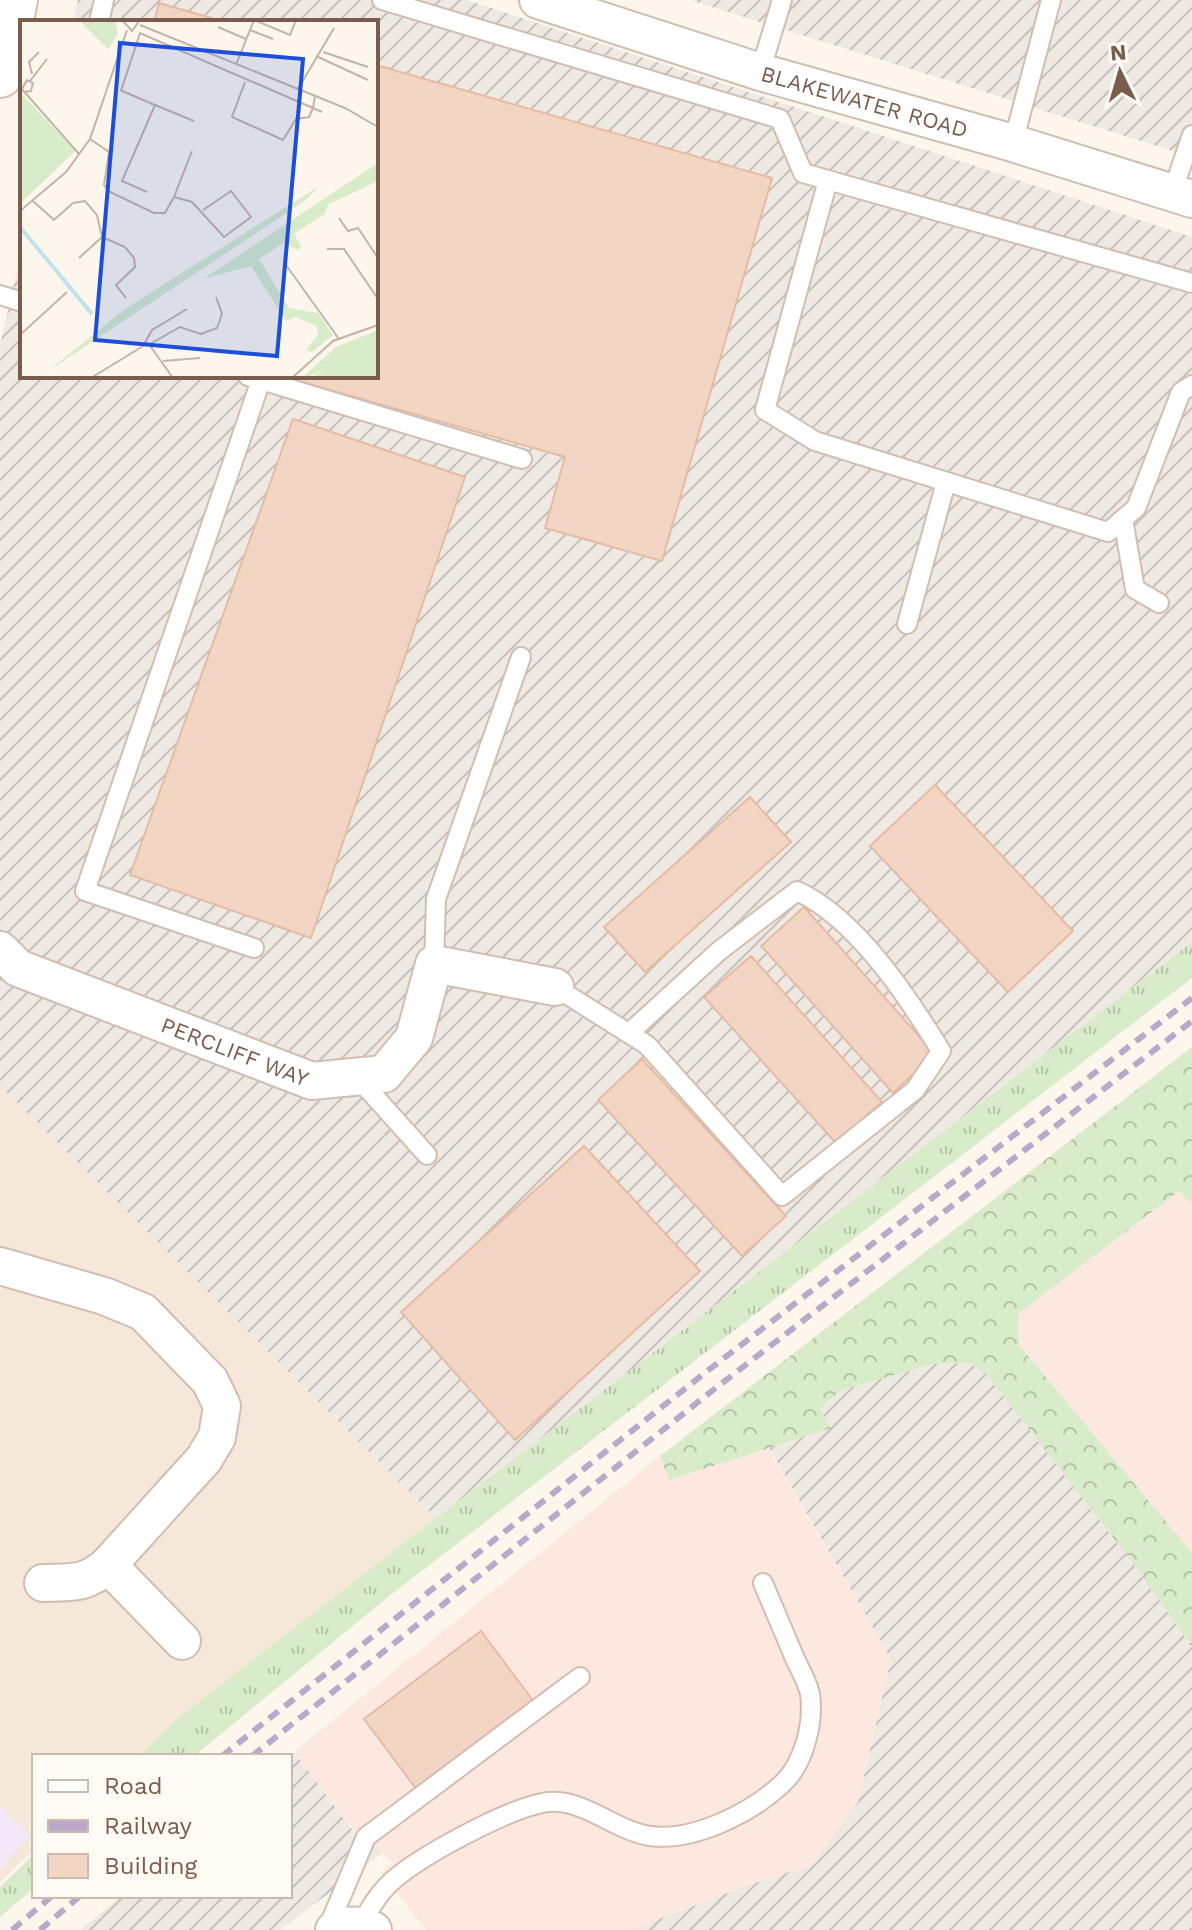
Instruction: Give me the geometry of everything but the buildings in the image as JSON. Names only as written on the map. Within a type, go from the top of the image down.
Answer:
[{"type":"street","points":[[0,75],[15,0]]},
{"type":"street","name":"BLAKEWATER ROAD","points":[[538,0],[760,72],[1013,143],[1182,196]]},
{"type":"street","name":"PERCLIFF WAY","points":[[0,950],[18,968],[312,1081],[384,1074],[414,1038],[434,964]]},
{"type":"street","points":[[434,964],[555,987]]},
{"type":"street","points":[[0,1266],[104,1296],[143,1312],[210,1381],[222,1406],[217,1437],[204,1459],[108,1565],[81,1582],[43,1583]]},
{"type":"street","points":[[108,1565],[182,1641]]},
{"type":"lane","points":[[99,20],[104,0]]},
{"type":"lane","points":[[382,0],[780,119],[803,173],[1192,283]]},
{"type":"lane","points":[[760,72],[782,0]]},
{"type":"lane","points":[[1013,143],[1051,0]]},
{"type":"lane","points":[[1182,196],[1192,135]]},
{"type":"lane","points":[[828,180],[765,410],[815,441],[1108,532],[1136,508],[1181,392],[1192,385]]},
{"type":"lane","points":[[0,295],[20,301]]},
{"type":"lane","points":[[254,948],[85,891],[254,378],[522,459]]},
{"type":"lane","points":[[907,624],[946,482]]},
{"type":"lane","points":[[1123,519],[1135,589],[1159,603]]},
{"type":"lane","points":[[434,964],[436,899],[521,657]]},
{"type":"lane","points":[[555,987],[647,1045],[782,1196],[915,1090],[941,1051],[914,1008],[870,951],[817,900],[797,891],[719,951],[629,1033]]},
{"type":"lane","points":[[357,1077],[427,1155]]},
{"type":"lane","points":[[349,1929],[389,1883],[435,1851],[506,1816],[544,1803],[569,1804],[630,1832],[653,1837],[687,1835],[738,1816],[784,1783],[803,1751],[809,1726],[810,1693],[763,1583]]},
{"type":"lane","points":[[349,1929],[366,1837],[580,1677]]},
{"type":"shaded area","points":[[78,0],[467,0],[1192,237],[1192,942],[436,1518],[0,1086],[0,345],[20,258],[20,378],[378,378],[378,20],[73,20]]},
{"type":"shaded area","points":[[690,0],[1192,0],[1192,157]]},
{"type":"shaded area","points":[[0,1086],[436,1518],[178,1718],[139,1754],[32,1754],[32,1852],[0,1882]]},
{"type":"shaded area","points":[[1179,1191],[1192,1204],[1192,1553],[1019,1345],[1018,1314]]},
{"type":"shaded area","points":[[970,1363],[987,1375],[1132,1562],[1192,1647],[1192,1930],[630,1930],[811,1865],[858,1802],[891,1659],[769,1448],[830,1428],[820,1409],[841,1390],[934,1364]]},
{"type":"shaded area","points":[[768,1448],[891,1659],[858,1802],[811,1865],[630,1930],[426,1930],[381,1873],[393,1862],[355,1832],[294,1752],[660,1456],[669,1480]]},
{"type":"shaded area","points":[[294,1752],[354,1832],[382,1853],[280,1930],[81,1930],[118,1898],[292,1898],[292,1754]]},
{"type":"shaded area","points":[[0,1807],[30,1836],[0,1869]]},
{"type":"green space","points":[[1192,942],[1192,978],[393,1593],[196,1754],[140,1754],[178,1718]]},
{"type":"green space","points":[[1192,1047],[1192,1204],[1179,1191],[1018,1314],[1019,1345],[1192,1553],[1192,1647],[1132,1562],[987,1375],[970,1363],[934,1364],[841,1390],[820,1409],[831,1428],[669,1480],[660,1456]]},
{"type":"green space","points":[[32,1856],[32,1890],[0,1917],[0,1887]]},
{"type":"railway","points":[[225,1754],[706,1372],[1192,998]]},
{"type":"railway","points":[[255,1754],[717,1387],[1192,1021]]},
{"type":"railway","points":[[12,1930],[50,1898]]},
{"type":"railway","points":[[40,1930],[78,1898]]}]
